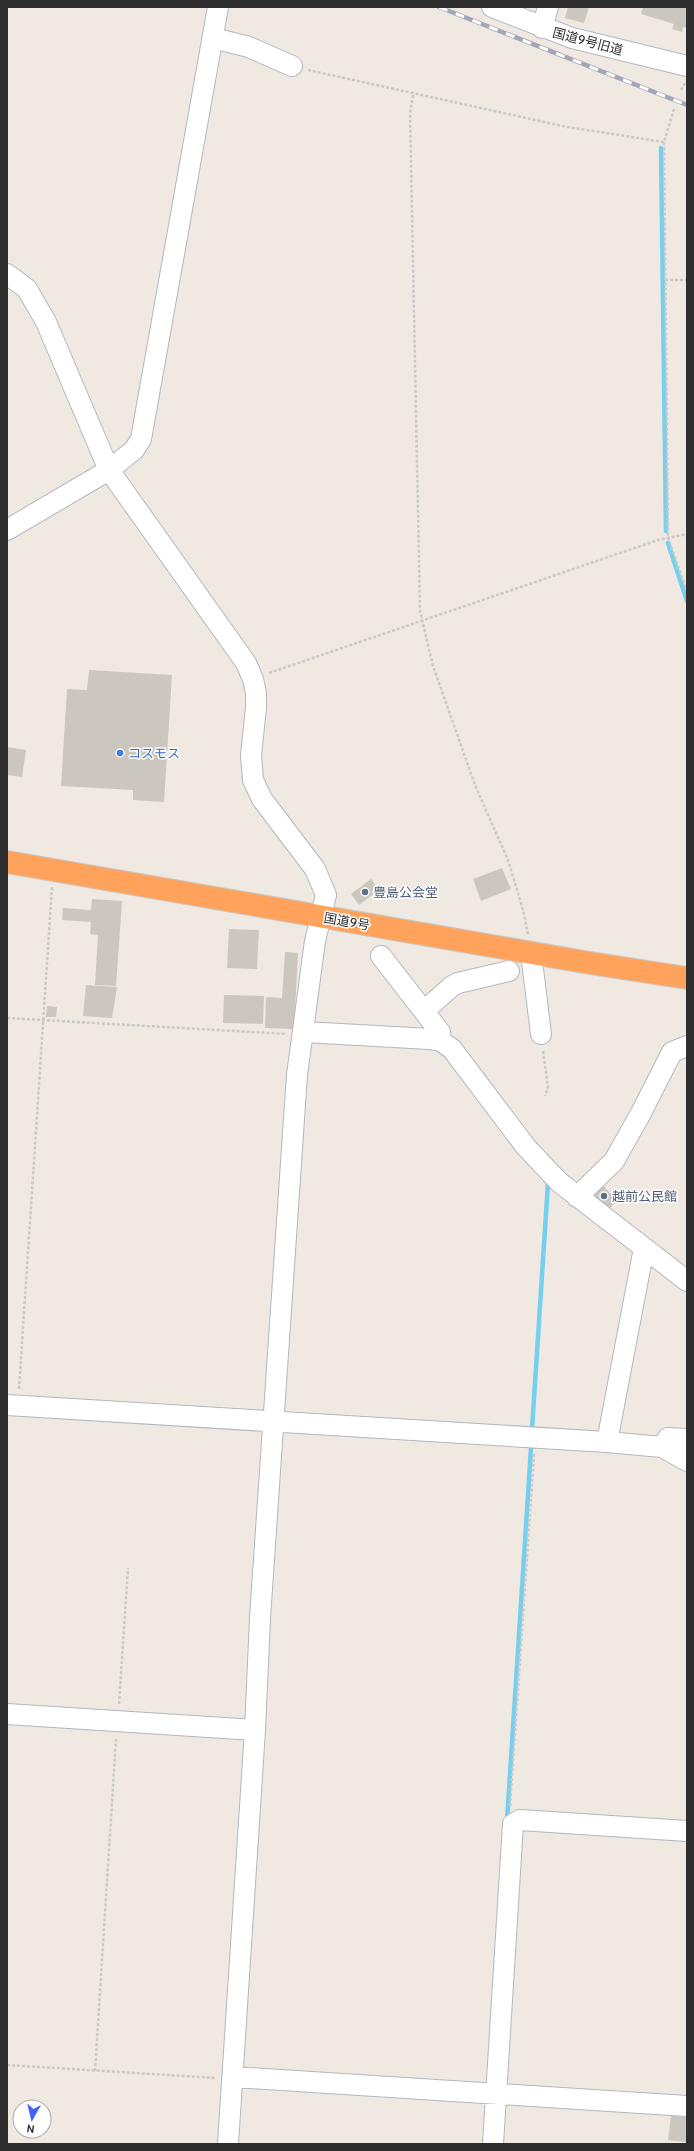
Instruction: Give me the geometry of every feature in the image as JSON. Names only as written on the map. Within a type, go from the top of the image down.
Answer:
[{"type":"highway","name":"国道9号","points":[[7,862],[531,953],[687,978]]},
{"type":"street","points":[[7,530],[109,470],[134,450],[141,439],[218,7]]},
{"type":"street","name":"国道9号旧道","points":[[492,7],[542,28],[572,38],[687,66]]},
{"type":"street","points":[[542,28],[548,7]]},
{"type":"street","points":[[213,38],[249,47],[292,66]]},
{"type":"street","points":[[7,274],[27,289],[46,322],[109,470],[126,496],[214,615],[246,663],[253,678],[256,708],[251,756],[253,780],[262,799],[315,869],[326,895],[316,940],[297,1075],[260,1618],[255,1730],[228,2144]]},
{"type":"street","points":[[531,953],[541,1034]]},
{"type":"street","points":[[381,956],[441,1035],[441,1041]]},
{"type":"street","points":[[424,1011],[452,986],[458,983],[509,970]]},
{"type":"street","points":[[303,1033],[441,1041],[452,1049],[526,1146],[558,1182],[687,1281]]},
{"type":"street","points":[[577,1197],[614,1160],[641,1113],[672,1052],[687,1046]]},
{"type":"street","points":[[607,1442],[644,1248]]},
{"type":"street","points":[[12,1405],[607,1442],[662,1447],[687,1461]]},
{"type":"street","points":[[662,1447],[668,1438],[687,1439]]},
{"type":"street","points":[[7,1714],[255,1730]]},
{"type":"street","points":[[493,2144],[512,1828],[514,1822],[520,1820],[687,1831]]},
{"type":"street","points":[[233,2078],[496,2093],[687,2106]]},
{"type":"path","points":[[292,66],[413,95],[567,128],[664,142]]},
{"type":"path","points":[[413,95],[410,114],[420,610],[433,666],[476,785],[508,860],[524,910],[531,953]]},
{"type":"path","points":[[674,109],[664,142],[668,538],[687,591]]},
{"type":"path","points":[[665,280],[687,280]]},
{"type":"path","points":[[253,678],[668,538],[687,534]]},
{"type":"path","points":[[12,1405],[43,1020],[51,892]]},
{"type":"path","points":[[7,1018],[303,1033]]},
{"type":"path","points":[[541,1034],[548,1087],[545,1096]]},
{"type":"path","points":[[514,1822],[510,1814],[535,1437]]},
{"type":"path","points":[[95,2071],[128,1568]]},
{"type":"path","points":[[7,2065],[233,2078]]},
{"type":"building","points":[[568,7],[589,7],[584,23],[565,18]]},
{"type":"building","points":[[643,7],[687,7],[687,28],[683,27],[682,32],[672,29],[674,24],[641,14]]},
{"type":"building","points":[[89,670],[172,675],[164,802],[133,800],[133,790],[61,786],[67,689],[87,690]]},
{"type":"building","points":[[7,747],[26,750],[22,777],[7,775]]},
{"type":"building","points":[[502,868],[511,889],[481,901],[473,879]]},
{"type":"building","name":"豊島公会堂","points":[[371,879],[379,890],[359,905],[351,894]]},
{"type":"building","points":[[92,899],[122,901],[116,986],[95,985],[98,935],[90,934],[91,922],[62,920],[63,908],[91,910]]},
{"type":"building","points":[[229,929],[259,930],[257,969],[227,968]]},
{"type":"building","points":[[285,952],[298,953],[294,1029],[265,1028],[266,997],[282,998]]},
{"type":"building","points":[[86,985],[117,987],[112,1018],[83,1016]]},
{"type":"building","points":[[224,995],[264,996],[263,1024],[223,1023]]},
{"type":"building","points":[[47,1006],[57,1007],[56,1017],[46,1017]]},
{"type":"building","name":"越前公民館","points":[[600,1182],[617,1201],[608,1210],[590,1190]]},
{"type":"building","points":[[671,2116],[687,2117],[687,2142],[668,2140]]},
{"type":"waterway","points":[[661,148],[666,531]]},
{"type":"waterway","points":[[668,543],[687,601]]},
{"type":"waterway","points":[[532,1429],[548,1183]]},
{"type":"waterway","points":[[507,1821],[531,1448]]},
{"type":"railway","points":[[439,7],[687,105]]},
{"type":"place","name":"コスモス","points":[[120,753]]},
{"type":"place","name":"豊島公会堂","points":[[365,892]]},
{"type":"place","name":"越前公民館","points":[[604,1196]]}]
